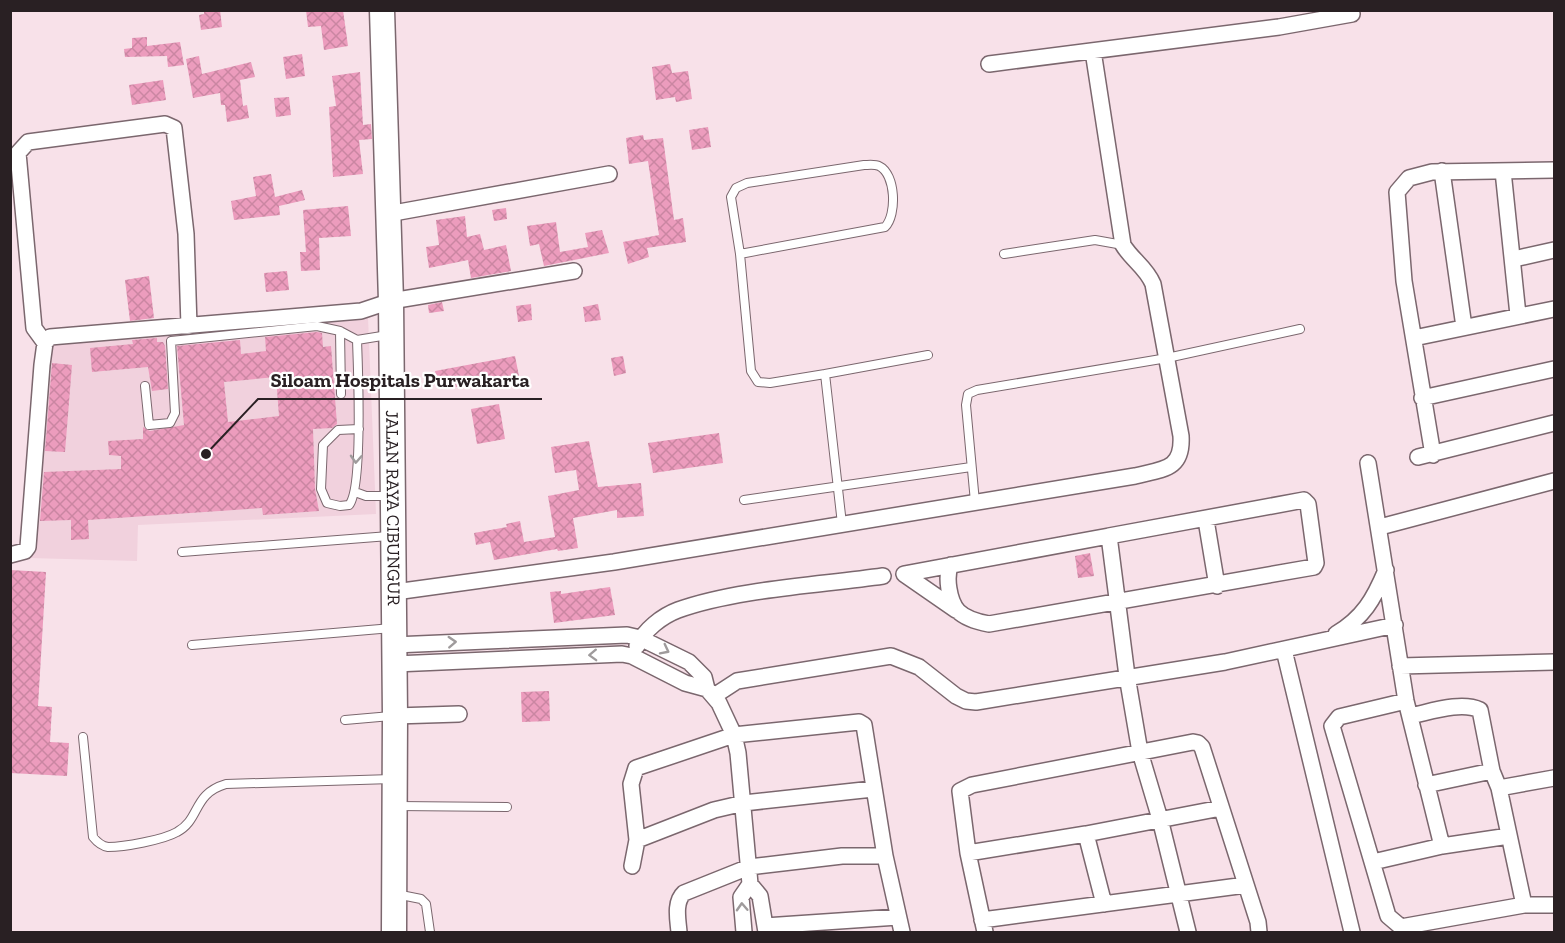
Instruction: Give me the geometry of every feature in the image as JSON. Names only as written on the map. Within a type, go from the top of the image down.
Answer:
[{"type":"highway","name":"JALAN RAYA CIBUNGUR","points":[[382,10],[391,301],[395,592],[394,933]]},
{"type":"street","points":[[989,64],[1279,27],[1352,14],[1351,10]]},
{"type":"street","points":[[395,592],[614,562],[1135,476],[1167,468],[1173,464],[1179,459],[1182,450],[1182,436],[1153,284],[1148,270],[1136,262],[1123,244],[1093,51]]},
{"type":"street","points":[[45,343],[34,328],[16,147],[28,142],[101,131],[165,124],[174,128],[186,234],[189,326]]},
{"type":"street","points":[[1554,170],[1442,171],[1416,174],[1402,183],[1396,195],[1404,281],[1422,398],[1426,456],[1554,423]]},
{"type":"street","points":[[1442,171],[1464,327]]},
{"type":"street","points":[[1503,171],[1514,259],[1518,315]]},
{"type":"street","points":[[388,214],[609,174]]},
{"type":"street","points":[[1514,259],[1554,250]]},
{"type":"street","points":[[10,555],[28,547],[45,343],[48,339],[55,336],[361,311],[391,301],[574,271]]},
{"type":"street","points":[[1414,338],[1554,309]]},
{"type":"street","points":[[1422,398],[1554,369]]},
{"type":"street","points":[[1368,463],[1408,709],[1442,846]]},
{"type":"street","points":[[1380,527],[1554,481]]},
{"type":"street","points":[[1304,500],[1308,504],[1316,560],[1314,567],[989,624],[968,618],[904,574],[1110,536],[1304,500]]},
{"type":"street","points":[[1206,520],[1216,586]]},
{"type":"street","points":[[1110,536],[1127,676],[1140,752],[1160,819],[1188,933]]},
{"type":"street","points":[[951,565],[947,572],[948,580],[957,610]]},
{"type":"street","points":[[1324,641],[1350,626],[1370,606],[1386,570]]},
{"type":"street","points":[[632,656],[640,638],[677,610],[717,600],[884,576]]},
{"type":"street","points":[[394,645],[538,657],[632,656],[685,683],[711,692],[737,681],[891,656],[919,667],[966,701],[995,699],[1284,650],[1395,625]]},
{"type":"street","points":[[394,645],[627,635],[640,638],[689,662],[704,677],[734,735],[744,802],[750,884],[760,896],[765,929],[898,917]]},
{"type":"street","points":[[538,657],[539,638]]},
{"type":"street","points":[[1284,650],[1352,933]]},
{"type":"street","points":[[1400,666],[1554,662]]},
{"type":"street","points":[[1524,905],[1480,710],[1473,707],[1408,709],[1339,717],[1332,726],[1388,916],[1401,927],[1524,905],[1554,905]]},
{"type":"street","points":[[395,716],[459,714]]},
{"type":"street","points":[[632,866],[637,840],[631,784],[636,768],[734,735],[860,722],[864,725],[885,856],[902,933]]},
{"type":"street","points":[[1246,885],[1104,904],[983,926],[968,852],[960,791],[964,788],[1198,742],[1246,885],[1259,933]]},
{"type":"street","points":[[1426,785],[1492,771]]},
{"type":"street","points":[[1499,788],[1554,778]]},
{"type":"street","points":[[637,840],[714,810],[744,802],[873,789]]},
{"type":"street","points":[[968,852],[1086,834],[1221,808]]},
{"type":"street","points":[[1086,834],[1104,904]]},
{"type":"street","points":[[1373,862],[1442,846],[1509,836]]},
{"type":"street","points":[[679,933],[679,898],[684,893],[749,867],[842,856],[885,856]]},
{"type":"street","points":[[744,933],[741,897],[750,884]]},
{"type":"lane","points":[[740,254],[885,227],[892,211],[891,189],[886,173],[878,165],[864,165],[747,183],[736,188],[731,197],[740,254],[751,371],[758,382],[770,383],[928,355]]},
{"type":"lane","points":[[1004,254],[1095,240],[1123,244]]},
{"type":"lane","points":[[145,386],[149,425],[170,423],[175,413],[171,341],[317,326],[340,331],[357,340],[391,335]]},
{"type":"lane","points":[[975,502],[966,405],[968,394],[988,388],[1167,358],[1300,329]]},
{"type":"lane","points":[[340,331],[340,394]]},
{"type":"lane","points":[[357,340],[359,429],[356,492],[349,504],[340,506],[327,503],[321,489],[323,445],[332,433],[345,429],[359,429]]},
{"type":"lane","points":[[825,374],[842,524]]},
{"type":"lane","points":[[744,500],[971,467]]},
{"type":"lane","points":[[356,492],[366,496],[393,496]]},
{"type":"lane","points":[[182,552],[394,536]]},
{"type":"lane","points":[[192,645],[394,645]]},
{"type":"lane","points":[[345,720],[395,716]]},
{"type":"lane","points":[[83,738],[93,837],[106,847],[156,840],[178,832],[210,789],[226,784],[393,779]]},
{"type":"lane","points":[[393,806],[507,807]]},
{"type":"lane","points":[[395,893],[421,899],[426,904],[430,933]]},
{"type":"shaded area","points":[[368,317],[376,514],[138,525],[137,561],[30,558],[45,343]]},
{"type":"building","points":[[204,10],[220,10],[222,27],[201,30],[199,15],[204,14]]},
{"type":"building","points":[[306,10],[343,10],[348,46],[324,50],[321,26],[308,27]]},
{"type":"building","points":[[147,37],[147,46],[180,42],[184,65],[168,67],[167,56],[125,57],[124,49],[132,48],[132,38]]},
{"type":"building","points":[[302,54],[305,76],[286,79],[283,57]]},
{"type":"building","points":[[199,56],[202,74],[251,62],[255,77],[240,80],[243,106],[247,105],[249,118],[227,122],[225,105],[221,105],[220,93],[193,98],[186,59]]},
{"type":"building","points":[[670,64],[672,73],[688,71],[692,99],[676,102],[675,97],[656,100],[652,67]]},
{"type":"building","points":[[360,72],[363,125],[371,124],[372,139],[359,140],[363,174],[333,177],[329,107],[336,106],[332,76]]},
{"type":"building","points":[[163,80],[166,100],[132,105],[129,85]]},
{"type":"building","points":[[289,97],[291,115],[276,117],[274,98]]},
{"type":"building","points":[[708,127],[711,147],[692,150],[689,130]]},
{"type":"building","points":[[643,135],[644,140],[663,138],[674,220],[683,218],[686,242],[647,248],[649,257],[628,264],[623,242],[659,235],[648,161],[629,164],[626,138]]},
{"type":"building","points":[[271,174],[275,197],[302,190],[305,200],[279,206],[280,215],[234,220],[231,201],[256,196],[253,177]]},
{"type":"building","points":[[348,206],[351,236],[319,238],[320,270],[301,271],[300,252],[306,252],[303,210]]},
{"type":"building","points":[[506,208],[507,219],[494,221],[492,210]]},
{"type":"building","points":[[465,216],[467,237],[480,234],[484,250],[506,245],[511,271],[471,278],[468,260],[429,268],[426,247],[439,245],[436,220]]},
{"type":"building","points":[[556,222],[560,252],[588,247],[585,233],[602,230],[609,253],[544,266],[539,244],[530,246],[527,226]]},
{"type":"building","points":[[287,271],[289,290],[266,292],[264,273]]},
{"type":"building","points":[[149,276],[154,318],[130,321],[125,280]]},
{"type":"building","points":[[442,302],[444,311],[429,313],[428,305]]},
{"type":"building","points":[[531,304],[532,320],[518,322],[516,306]]},
{"type":"building","points":[[598,304],[601,320],[585,322],[583,307]]},
{"type":"building","points":[[317,332],[322,333],[323,347],[331,346],[337,424],[332,428],[313,429],[315,489],[319,511],[263,515],[262,508],[88,520],[89,539],[71,540],[71,520],[40,521],[44,472],[121,469],[121,456],[109,455],[108,441],[143,439],[143,427],[150,431],[184,425],[177,346],[240,340],[241,354],[266,351],[265,337]],"holes":[[[276,377],[279,416],[228,422],[224,382]]]},
{"type":"building","points":[[157,338],[157,342],[163,342],[165,346],[168,389],[152,391],[148,367],[92,372],[90,348],[133,344],[132,340]]},
{"type":"building","points":[[515,356],[519,376],[445,389],[444,380],[437,381],[435,371]]},
{"type":"building","points":[[623,356],[626,373],[614,376],[611,358]]},
{"type":"building","points":[[52,363],[72,365],[65,452],[45,451]]},
{"type":"building","points":[[499,404],[505,439],[477,444],[471,409]]},
{"type":"building","points":[[719,433],[723,463],[653,473],[648,443]]},
{"type":"building","points":[[589,441],[598,487],[641,483],[644,516],[617,518],[617,510],[573,518],[578,548],[558,551],[557,549],[494,560],[490,542],[476,545],[474,533],[507,527],[506,524],[520,521],[524,542],[555,537],[548,496],[579,490],[576,470],[555,473],[551,447]]},
{"type":"building","points":[[1090,553],[1094,576],[1078,578],[1075,556]]},
{"type":"building","points":[[10,570],[46,572],[38,706],[52,707],[50,742],[69,743],[67,776],[10,773]]},
{"type":"building","points":[[610,587],[615,615],[554,623],[550,592],[561,591],[561,594]]},
{"type":"building","points":[[549,691],[550,721],[522,722],[521,692]]},
{"type":"place","name":"Siloam Hospitals Purwakarta","points":[[206,454]]}]
